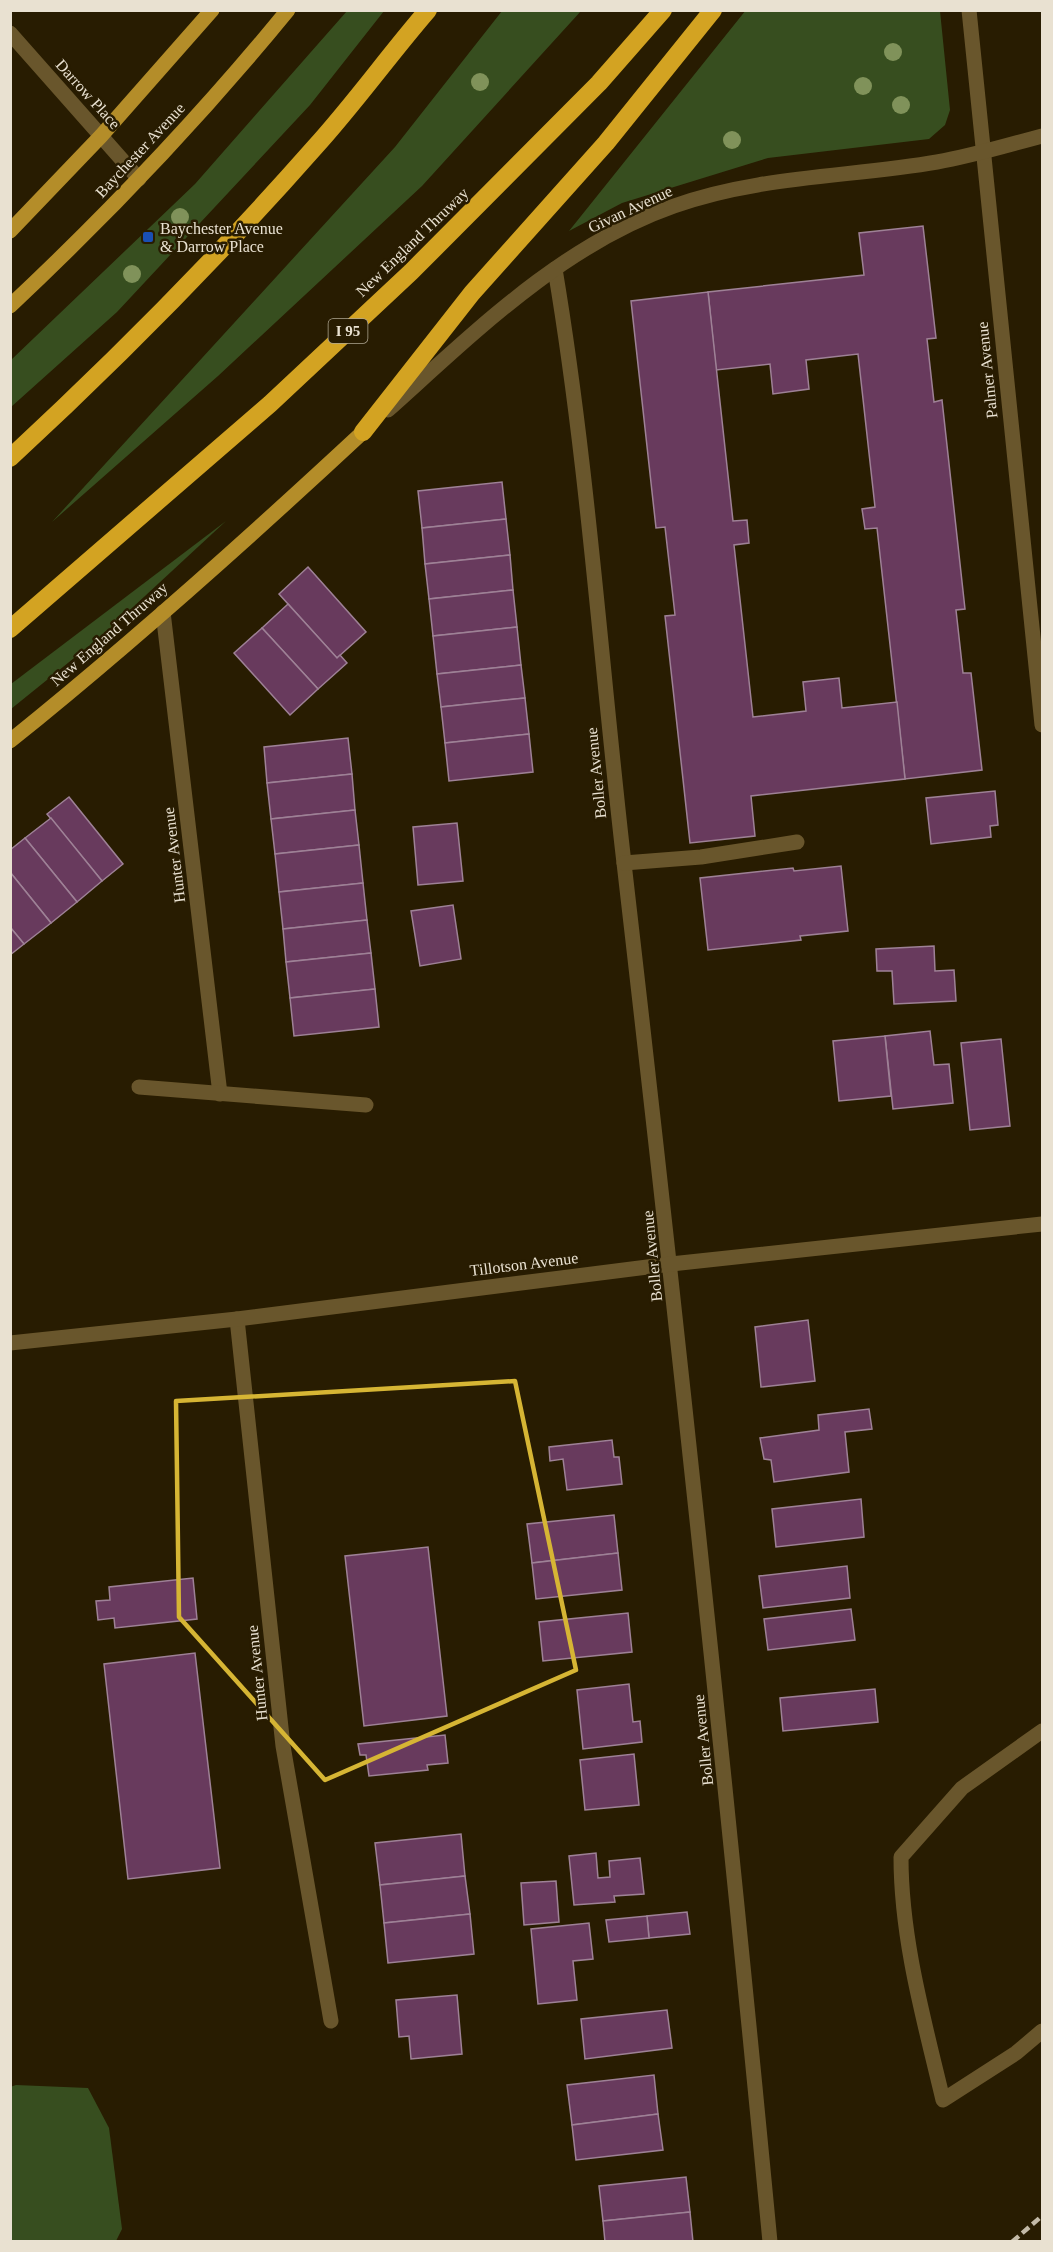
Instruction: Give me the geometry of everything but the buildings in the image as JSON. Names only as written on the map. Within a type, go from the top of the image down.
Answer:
[{"type":"highway","points":[[10,458],[125,351],[230,241],[317,145],[428,10]]},
{"type":"highway","name":"New England Thruway","points":[[10,629],[270,404],[411,272],[592,91],[663,10]]},
{"type":"highway","points":[[363,432],[472,293],[606,143],[713,10]]},
{"type":"main road","points":[[10,231],[101,136],[212,10]]},
{"type":"main road","name":"Baychester Avenue","points":[[10,306],[91,229],[139,179],[288,10]]},
{"type":"main road","name":"New England Thruway","points":[[10,741],[252,535],[363,432]]},
{"type":"street","name":"Palmer Avenue","points":[[969,10],[1042,726]]},
{"type":"street","name":"Darrow Place","points":[[10,33],[139,179]]},
{"type":"street","name":"Givan Avenue","points":[[363,432],[482,326],[555,269],[601,240],[672,206],[729,190],[939,162],[1042,136]]},
{"type":"street","name":"Boller Avenue","points":[[555,269],[570,357],[624,863],[671,1264],[770,2241]]},
{"type":"street","name":"Hunter Avenue","points":[[163,612],[220,1094]]},
{"type":"street","points":[[624,863],[701,857],[797,842]]},
{"type":"street","points":[[139,1087],[366,1106]]},
{"type":"street","name":"Tillotson Avenue","points":[[10,1343],[237,1319],[671,1264],[1042,1224]]},
{"type":"street","name":"Hunter Avenue","points":[[237,1319],[283,1746],[331,2021]]},
{"type":"street","points":[[1042,1731],[962,1788],[901,1857],[901,1898],[912,1964],[943,2100],[1016,2053],[1042,2031]]},
{"type":"highlighted area","points":[[515,1381],[576,1670],[325,1780],[179,1617],[176,1401]]},
{"type":"green space","points":[[746,10],[940,11],[950,110],[945,125],[929,139],[768,158],[622,203],[569,231]]},
{"type":"green space","points":[[347,11],[384,11],[310,105],[117,312],[11,407],[11,360],[195,184]]},
{"type":"green space","points":[[502,11],[581,11],[422,186],[218,376],[52,522],[395,147]]},
{"type":"green space","points":[[226,521],[105,633],[11,709],[11,684]]},
{"type":"green space","points":[[16,2085],[88,2088],[109,2128],[122,2229],[116,2241],[11,2241],[10,2087]]},
{"type":"railway","points":[[1012,2242],[1042,2216]]},
{"type":"place","name":"Baychester Avenue & Darrow Place","points":[[148,237]]}]
